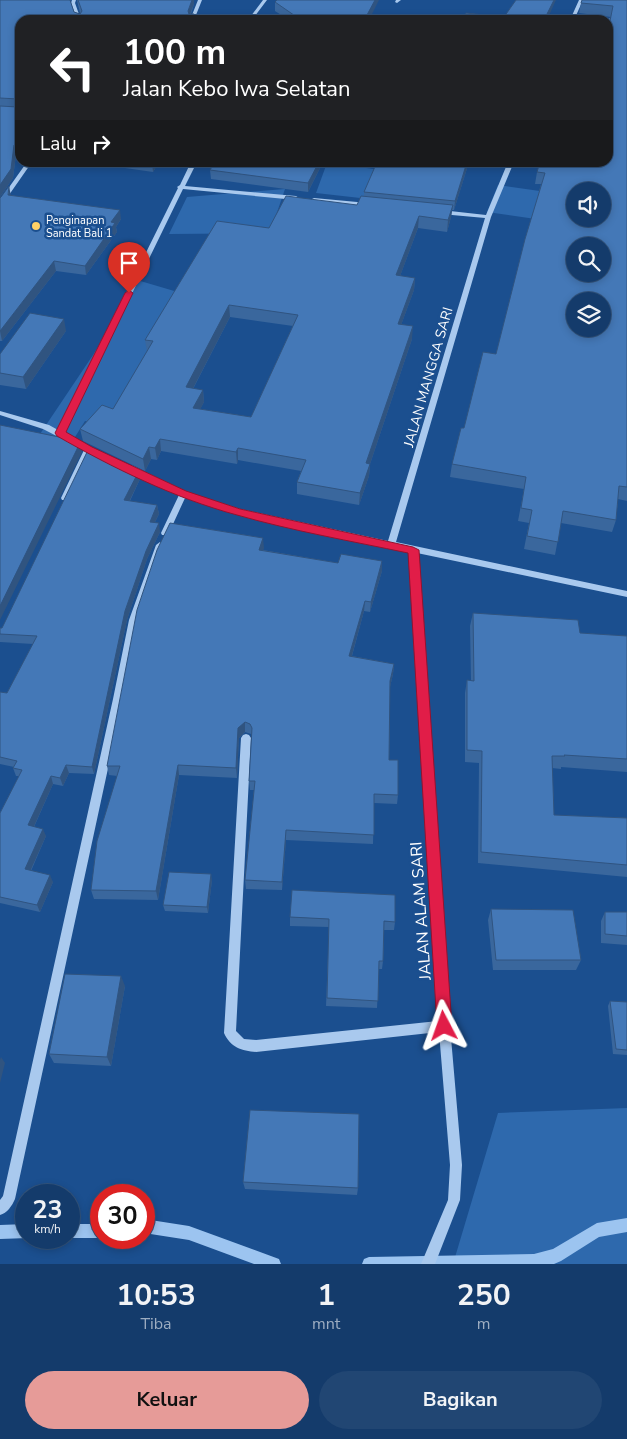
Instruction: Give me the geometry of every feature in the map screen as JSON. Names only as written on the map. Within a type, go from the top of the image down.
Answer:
[{"type":"street","points":[[74,0],[73,4],[77,15]]},
{"type":"street","points":[[194,15],[200,0]]},
{"type":"street","points":[[254,15],[265,0]]},
{"type":"street","points":[[574,15],[581,0]]},
{"type":"street","points":[[0,204],[9,187],[26,167]]},
{"type":"street","points":[[60,433],[191,167]]},
{"type":"street","name":"JALAN MANGGA SARI","points":[[391,544],[488,217],[509,167]]},
{"type":"street","points":[[180,187],[300,199]]},
{"type":"street","points":[[309,200],[379,206]]},
{"type":"street","points":[[438,212],[488,217]]},
{"type":"street","points":[[0,412],[60,433],[88,450],[106,457]]},
{"type":"street","points":[[63,502],[88,450]]},
{"type":"street","points":[[123,465],[183,494],[239,512],[627,594]]},
{"type":"street","points":[[0,1209],[9,1199],[118,699],[133,620],[153,560],[183,494]]},
{"type":"street","name":"JALAN ALAM SARI","points":[[413,550],[444,1026],[456,1165],[454,1200],[428,1264]]},
{"type":"street","points":[[246,738],[230,1033],[234,1040],[246,1046],[256,1046],[444,1026]]},
{"type":"shaded area","points":[[326,167],[358,167],[382,170],[369,199],[316,193]]},
{"type":"shaded area","points":[[498,185],[566,195],[566,223],[487,212]]},
{"type":"shaded area","points":[[285,189],[270,233],[169,234],[187,197]]},
{"type":"shaded area","points":[[137,280],[181,293],[145,439],[85,421],[70,445],[40,434],[93,355]]},
{"type":"shaded area","points":[[627,1108],[627,1264],[453,1264],[498,1113]]},
{"type":"building","points":[[0,0],[70,0],[74,12],[80,14],[82,11],[78,0],[192,0],[188,11],[189,14],[194,15],[15,15],[15,99],[0,98]]},
{"type":"building","points":[[277,0],[375,0],[367,15],[294,15],[275,2]]},
{"type":"building","points":[[516,0],[554,0],[546,15],[505,15]]},
{"type":"building","points":[[582,0],[627,0],[627,487],[619,486],[616,520],[563,511],[558,542],[527,536],[532,510],[521,508],[526,477],[452,464],[461,428],[464,428],[483,352],[496,354],[525,239],[545,173],[537,172],[538,167],[613,167],[613,15],[611,15],[613,6],[581,3]]},
{"type":"building","points":[[466,13],[485,15],[465,15]]},
{"type":"building","points":[[0,106],[15,107],[15,145],[11,169],[0,185]]},
{"type":"building","points":[[212,167],[316,167],[308,183],[210,170]]},
{"type":"building","points":[[375,167],[465,167],[455,201],[364,192]]},
{"type":"building","points":[[9,186],[8,195],[120,210],[111,222],[115,223],[85,266],[54,261],[0,331],[0,198]]},
{"type":"building","points":[[286,196],[357,205],[361,196],[453,205],[448,220],[419,216],[396,275],[415,278],[398,324],[413,326],[366,463],[370,464],[360,493],[297,482],[306,460],[238,448],[236,452],[160,439],[155,448],[149,447],[143,459],[80,429],[102,405],[113,409],[153,341],[145,340],[217,221],[269,228]],"holes":[[[229,305],[298,315],[251,417],[193,408],[203,390],[186,387]]]},
{"type":"building","points":[[30,313],[64,319],[23,377],[0,373],[0,354]]},
{"type":"building","points":[[0,425],[74,440],[80,443],[0,606]]},
{"type":"building","points":[[89,448],[139,471],[124,500],[157,505],[150,522],[159,523],[146,551],[125,611],[92,767],[66,765],[60,778],[51,776],[28,825],[43,829],[25,869],[50,875],[37,905],[0,897],[0,813],[22,770],[13,768],[17,761],[0,757],[0,692],[7,693],[37,636],[0,634],[0,628],[2,628]]},
{"type":"building","points":[[170,523],[263,538],[259,550],[338,563],[341,554],[382,561],[371,602],[365,601],[349,656],[394,664],[390,681],[389,760],[398,760],[398,795],[374,794],[374,835],[286,830],[282,882],[245,880],[255,781],[249,781],[252,728],[250,724],[245,722],[238,728],[236,768],[178,765],[156,891],[91,890],[97,841],[120,766],[107,766],[137,610],[157,550]]},
{"type":"building","points":[[473,613],[578,620],[580,633],[627,636],[627,759],[552,756],[554,815],[627,818],[627,865],[481,852],[482,751],[467,750],[467,680],[474,681]]},
{"type":"building","points":[[169,872],[211,874],[207,907],[163,905]]},
{"type":"building","points":[[292,890],[395,895],[395,922],[384,921],[383,961],[379,961],[378,1001],[327,998],[329,919],[290,917]]},
{"type":"building","points":[[491,909],[573,910],[581,960],[496,960]]},
{"type":"building","points":[[605,912],[627,912],[627,936],[605,934]]},
{"type":"building","points":[[65,974],[121,976],[107,1057],[49,1054]]},
{"type":"building","points":[[610,1001],[627,1002],[627,1050],[616,1049]]},
{"type":"building","points":[[250,1110],[359,1114],[358,1188],[243,1182]]},
{"type":"waterway","points":[[530,0],[531,13],[536,15]]},
{"type":"waterway","points":[[613,19],[627,14]]},
{"type":"waterway","points":[[369,1264],[534,1261],[556,1256],[597,1230],[627,1225]]},
{"type":"waterway","points":[[155,1228],[189,1233],[274,1264]]},
{"type":"waterway","points":[[0,1232],[15,1231]]},
{"type":"waterway","points":[[80,1231],[90,1231]]},
{"type":"place","name":"Penginapan Sandat Bali 1","points":[[36,226]]},
{"type":"route","points":[[129,293],[60,433],[88,450],[183,494],[239,512],[413,550],[444,1026]]}]
